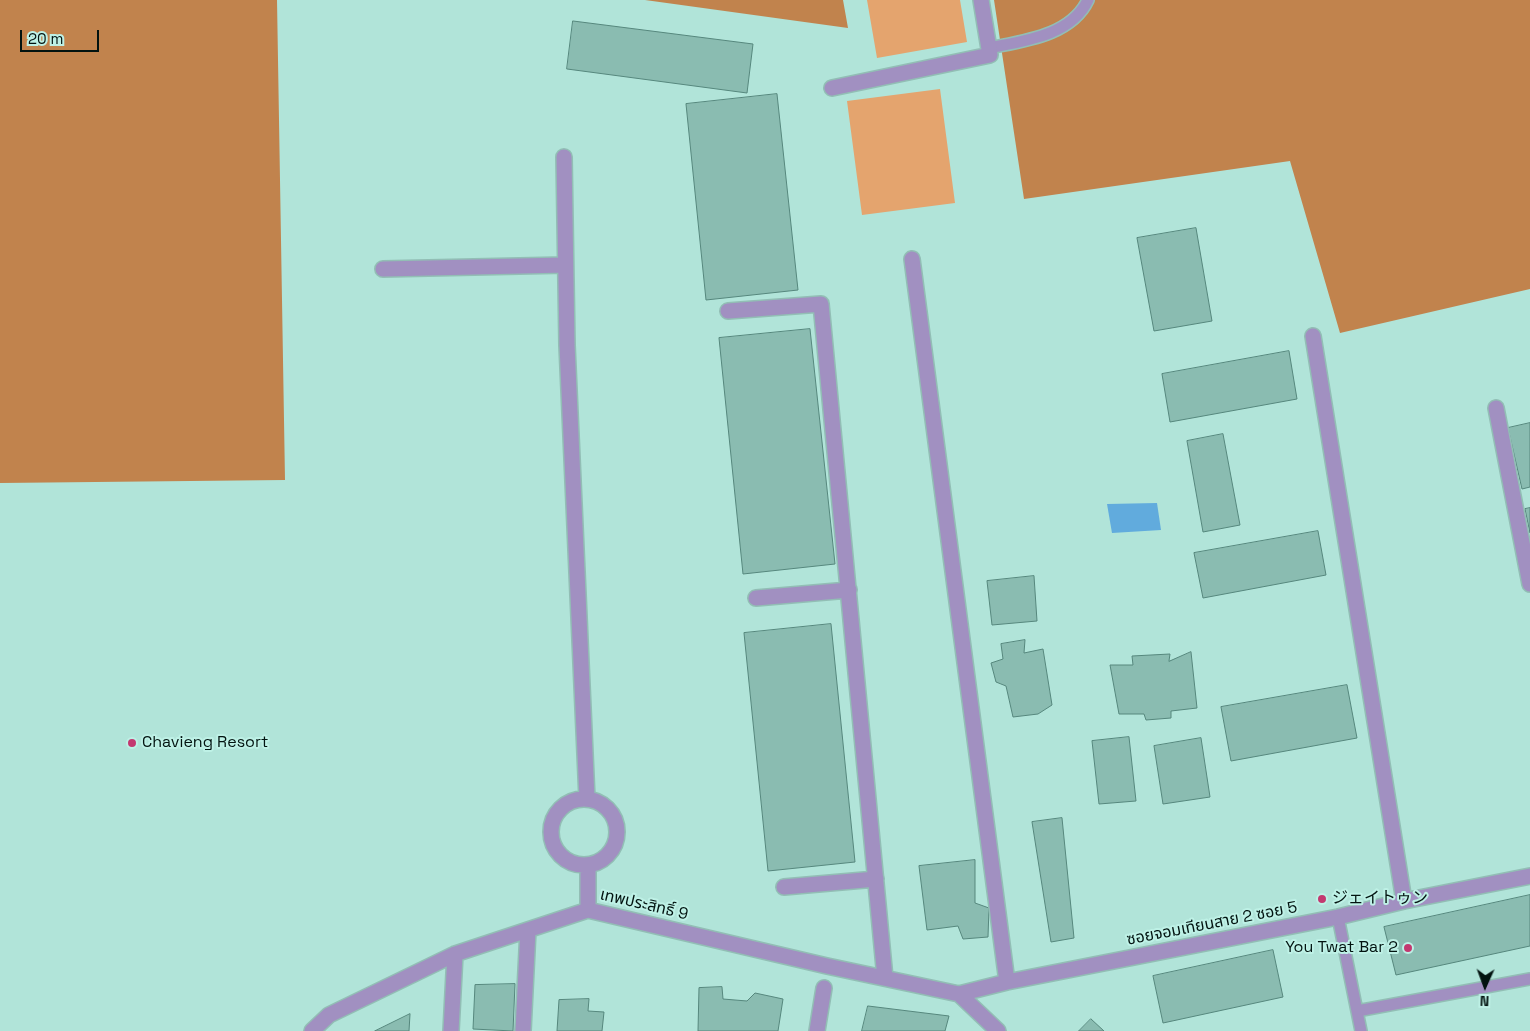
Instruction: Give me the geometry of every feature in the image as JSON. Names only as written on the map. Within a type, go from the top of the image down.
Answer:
[{"type":"street","points":[[832,88],[990,55],[981,0]]},
{"type":"street","points":[[564,157],[567,345],[587,799]]},
{"type":"street","points":[[912,259],[1007,982]]},
{"type":"street","points":[[383,269],[565,264]]},
{"type":"street","points":[[728,311],[821,304],[885,978]]},
{"type":"street","points":[[1313,336],[1404,901]]},
{"type":"street","points":[[1496,408],[1530,584]]},
{"type":"street","points":[[756,598],[849,590]]},
{"type":"street","points":[[587,799],[598,802],[606,808],[613,816],[617,826],[617,837],[607,856],[598,862],[588,865],[577,864],[567,860],[553,844],[551,833],[553,822],[558,812],[571,802],[587,799]]},
{"type":"street","points":[[588,865],[588,910]]},
{"type":"street","name":"ซอยจอมเทียนสาย 2 ซอย 5","points":[[959,994],[1007,982],[1338,917],[1404,901],[1530,876]]},
{"type":"street","points":[[784,887],[876,879]]},
{"type":"street","name":"เทพประสิทธิ์ 9","points":[[312,1031],[329,1014],[455,954],[588,910],[959,994]]},
{"type":"street","points":[[523,1031],[528,930]]},
{"type":"street","points":[[450,1031],[455,954]]},
{"type":"street","points":[[817,1031],[824,988]]},
{"type":"street","points":[[959,994],[998,1031]]},
{"type":"lane","points":[[988,48],[1040,38],[1065,25],[1084,9],[1088,0]]},
{"type":"lane","points":[[1338,917],[1361,1031]]},
{"type":"lane","points":[[1357,1011],[1530,979]]},
{"type":"shaded area","points":[[0,0],[277,0],[285,480],[0,483]]},
{"type":"shaded area","points":[[645,0],[843,0],[848,28]]},
{"type":"shaded area","points":[[867,0],[960,0],[967,42],[877,58]]},
{"type":"shaded area","points":[[994,0],[1530,0],[1530,289],[1340,333],[1290,161],[1024,199]]},
{"type":"shaded area","points":[[940,89],[955,203],[862,215],[847,101]]},
{"type":"water","points":[[1157,503],[1161,530],[1112,533],[1107,504]]},
{"type":"building","points":[[573,21],[753,44],[747,93],[567,69]]},
{"type":"building","points":[[777,94],[798,290],[706,300],[686,104]]},
{"type":"building","points":[[1196,228],[1212,321],[1154,331],[1137,238]]},
{"type":"building","points":[[810,329],[835,564],[743,574],[719,338]]},
{"type":"building","points":[[1289,351],[1297,399],[1170,422],[1162,374]]},
{"type":"building","points":[[1530,423],[1530,487],[1522,489],[1508,428]]},
{"type":"building","points":[[1223,434],[1240,525],[1203,532],[1187,441]]},
{"type":"building","points":[[1530,508],[1530,533],[1525,509]]},
{"type":"building","points":[[1318,531],[1326,575],[1203,598],[1194,553]]},
{"type":"building","points":[[1034,576],[1037,621],[992,625],[987,581]]},
{"type":"building","points":[[831,624],[855,862],[768,871],[744,633]]},
{"type":"building","points":[[1025,640],[1024,653],[1043,649],[1052,705],[1038,714],[1013,717],[1006,686],[996,682],[991,663],[1003,659],[1001,644]]},
{"type":"building","points":[[1191,652],[1197,708],[1171,711],[1171,718],[1146,720],[1144,714],[1119,714],[1110,665],[1133,665],[1132,656],[1170,654],[1169,661]]},
{"type":"building","points":[[1347,685],[1357,738],[1231,761],[1221,707]]},
{"type":"building","points":[[1129,737],[1136,801],[1099,804],[1092,741]]},
{"type":"building","points":[[1201,738],[1210,797],[1163,804],[1154,746]]},
{"type":"building","points":[[1062,818],[1074,938],[1051,942],[1032,822]]},
{"type":"building","points":[[975,860],[975,903],[989,908],[988,937],[963,939],[958,926],[927,930],[919,866]]},
{"type":"building","points":[[1530,895],[1530,946],[1396,975],[1384,927]]},
{"type":"building","points":[[1273,950],[1283,997],[1163,1023],[1153,976]]},
{"type":"building","points":[[515,984],[513,1031],[473,1029],[475,985]]},
{"type":"building","points":[[722,987],[723,999],[747,1001],[755,993],[783,999],[778,1031],[698,1031],[699,988]]},
{"type":"building","points":[[589,999],[588,1011],[604,1012],[602,1031],[557,1031],[559,1000]]},
{"type":"building","points":[[868,1006],[949,1016],[945,1031],[862,1031]]},
{"type":"building","points":[[410,1014],[409,1031],[375,1031]]},
{"type":"building","points":[[1091,1019],[1104,1031],[1079,1031]]},
{"type":"place","name":"Chavieng Resort","points":[[132,743]]},
{"type":"place","name":"ジェイトゥン","points":[[1322,899]]},
{"type":"place","name":"You Twat Bar 2","points":[[1408,948]]}]
